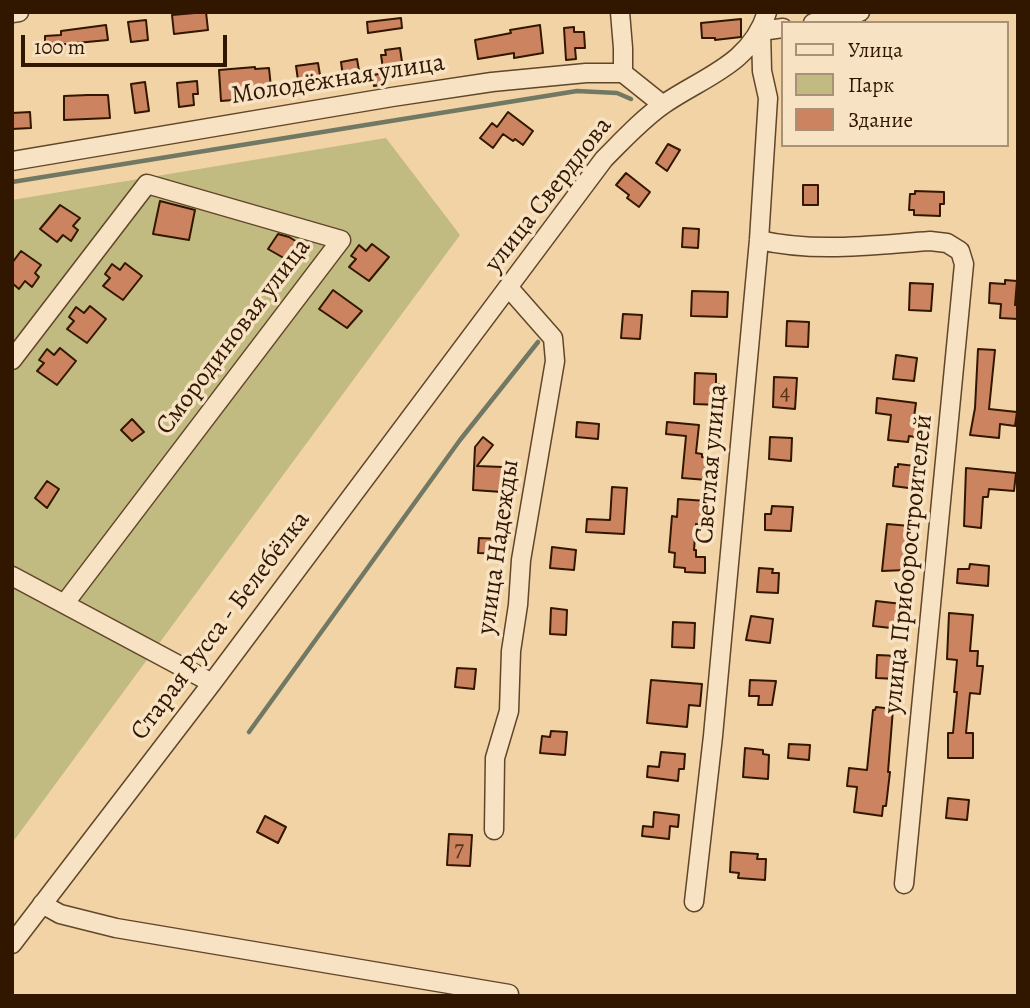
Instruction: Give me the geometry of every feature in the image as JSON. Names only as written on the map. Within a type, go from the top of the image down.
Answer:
[{"type":"street","points":[[12,13],[19,12]]},
{"type":"street","points":[[620,12],[623,73],[663,105]]},
{"type":"street","name":"улица Свердлова","points":[[471,338],[604,159],[629,133],[663,105],[729,65],[747,50],[761,31],[767,12]]},
{"type":"street","points":[[822,21],[860,12]]},
{"type":"street","points":[[761,31],[782,28]]},
{"type":"street","name":"Светлая улица","points":[[694,902],[715,722],[759,240],[768,98],[762,71],[761,31]]},
{"type":"street","name":"Молодёжная улица","points":[[12,161],[492,82],[586,73],[623,73]]},
{"type":"street","name":"Смородиновая улица","points":[[12,360],[147,184],[341,240],[65,603]]},
{"type":"street","name":"улица Приборостроителей","points":[[759,240],[785,246],[824,248],[930,241],[947,243],[960,251],[964,264],[904,884]]},
{"type":"street","name":"улица Надежды","points":[[494,830],[495,758],[509,710],[511,651],[521,560],[555,361],[553,338],[509,288]]},
{"type":"street","name":"Старая Русса - Белебёлка","points":[[12,944],[471,338]]},
{"type":"street","points":[[12,576],[212,683]]},
{"type":"street","points":[[42,904],[60,914],[116,928],[509,994]]},
{"type":"green space","points":[[386,138],[460,235],[12,843],[12,200]]},
{"type":"building","points":[[206,12],[208,30],[174,34],[172,15]]},
{"type":"building","points":[[401,18],[402,28],[368,33],[367,22]]},
{"type":"building","points":[[741,19],[741,37],[715,40],[702,38],[701,23]]},
{"type":"building","points":[[146,20],[148,40],[131,42],[128,22]]},
{"type":"building","points":[[106,25],[108,40],[45,46],[45,36]]},
{"type":"building","points":[[540,25],[543,53],[514,58],[514,53],[478,59],[475,40]]},
{"type":"building","points":[[574,27],[574,32],[584,32],[585,48],[575,48],[576,59],[566,60],[564,28]]},
{"type":"building","points":[[400,48],[404,76],[384,79],[385,84],[374,86],[373,75],[384,73],[381,55],[386,55],[385,50]]},
{"type":"building","points":[[357,59],[361,82],[344,84],[341,62]]},
{"type":"building","points":[[318,63],[322,87],[303,90],[302,79],[298,80],[296,66]]},
{"type":"building","points":[[269,68],[272,97],[221,101],[219,70]]},
{"type":"building","points":[[197,81],[198,94],[193,94],[194,105],[179,107],[177,83]]},
{"type":"building","points":[[145,82],[149,111],[135,113],[131,84]]},
{"type":"building","points":[[108,95],[110,118],[64,120],[64,96]]},
{"type":"building","points":[[30,112],[31,128],[12,129],[12,113]]},
{"type":"building","points":[[508,112],[533,131],[523,145],[503,134],[493,148],[480,138],[492,123],[497,127]]},
{"type":"building","points":[[668,144],[680,150],[667,171],[656,163]]},
{"type":"building","points":[[626,173],[650,192],[639,207],[616,185]]},
{"type":"building","points":[[803,185],[818,185],[818,205],[803,205]]},
{"type":"building","points":[[915,191],[944,192],[940,216],[914,215],[914,210],[909,210],[910,194],[915,194]]},
{"type":"building","points":[[160,201],[195,210],[189,240],[153,234]]},
{"type":"building","points":[[60,205],[80,218],[73,226],[78,230],[71,241],[63,235],[57,242],[40,229]]},
{"type":"building","points":[[683,228],[699,229],[698,248],[682,247]]},
{"type":"building","points":[[278,234],[302,245],[289,261],[268,249]]},
{"type":"building","points":[[372,244],[389,257],[369,281],[349,267],[356,259],[351,256],[359,245],[366,251]]},
{"type":"building","points":[[21,251],[41,265],[35,273],[39,277],[32,287],[25,281],[19,289],[12,283],[12,263]]},
{"type":"building","points":[[125,263],[142,276],[123,300],[103,286],[110,278],[105,274],[112,264],[120,270]]},
{"type":"building","points":[[1005,280],[1017,281],[1015,305],[1018,305],[1018,319],[1000,318],[1001,304],[989,303],[990,283],[1005,284]]},
{"type":"building","points":[[910,283],[933,284],[931,311],[909,310]]},
{"type":"building","points":[[333,290],[362,311],[347,328],[319,309]]},
{"type":"building","points":[[692,291],[728,292],[727,317],[691,316]]},
{"type":"building","points":[[90,306],[106,319],[87,343],[67,329],[74,321],[69,317],[76,307],[84,313]]},
{"type":"building","points":[[623,314],[642,315],[640,339],[621,338]]},
{"type":"building","points":[[787,321],[809,322],[808,347],[786,346]]},
{"type":"building","points":[[60,348],[76,361],[57,385],[37,371],[44,363],[39,360],[47,349],[54,355]]},
{"type":"building","points":[[978,349],[995,350],[989,409],[1017,412],[1015,426],[1000,424],[999,438],[970,435],[975,408]]},
{"type":"building","points":[[896,355],[917,358],[914,381],[893,379]]},
{"type":"building","points":[[695,373],[716,374],[716,384],[721,384],[720,405],[694,404]]},
{"type":"building","points":[[774,377],[797,378],[795,409],[773,407]]},
{"type":"building","points":[[877,398],[916,403],[914,417],[924,418],[921,438],[909,436],[908,442],[888,440],[891,415],[876,413]]},
{"type":"building","points":[[132,419],[144,432],[132,441],[121,430]]},
{"type":"building","points":[[577,422],[599,424],[598,439],[576,437]]},
{"type":"building","points":[[667,422],[699,425],[696,453],[709,458],[707,480],[682,478],[686,436],[666,434]]},
{"type":"building","points":[[483,437],[493,445],[477,466],[503,467],[502,492],[473,490],[475,447]]},
{"type":"building","points":[[770,437],[792,438],[791,461],[769,459]]},
{"type":"building","points":[[898,464],[915,466],[914,473],[918,473],[916,489],[893,486],[895,467],[898,467]]},
{"type":"building","points":[[966,468],[1016,473],[1014,491],[989,489],[988,497],[983,497],[981,528],[964,526]]},
{"type":"building","points":[[47,481],[59,489],[47,508],[35,498]]},
{"type":"building","points":[[612,487],[627,488],[624,534],[586,532],[587,519],[610,520]]},
{"type":"building","points":[[678,499],[707,501],[705,525],[696,524],[694,550],[696,557],[705,557],[705,573],[685,572],[685,568],[674,567],[675,553],[669,552],[672,516],[677,517]]},
{"type":"building","points":[[772,506],[793,507],[791,531],[765,530],[765,514],[771,514]]},
{"type":"building","points":[[887,524],[910,526],[906,570],[882,571]]},
{"type":"building","points":[[479,538],[504,539],[504,554],[478,553]]},
{"type":"building","points":[[552,547],[576,550],[574,570],[550,568]]},
{"type":"building","points":[[970,564],[989,566],[988,586],[957,583],[958,569],[969,569]]},
{"type":"building","points":[[759,568],[773,569],[772,573],[779,573],[778,593],[757,592]]},
{"type":"building","points":[[876,601],[902,604],[900,629],[873,626]]},
{"type":"building","points":[[551,608],[567,610],[566,635],[550,634]]},
{"type":"building","points":[[949,613],[973,615],[970,651],[978,651],[977,666],[983,666],[980,694],[970,693],[966,733],[973,733],[973,758],[948,758],[948,733],[953,733],[957,692],[954,692],[957,660],[947,659]]},
{"type":"building","points":[[751,616],[773,619],[770,643],[746,640]]},
{"type":"building","points":[[673,622],[695,623],[694,648],[672,647]]},
{"type":"building","points":[[877,655],[899,656],[898,679],[876,678]]},
{"type":"building","points":[[457,668],[476,669],[474,689],[455,687]]},
{"type":"building","points":[[651,680],[702,684],[700,706],[689,705],[687,727],[647,723]]},
{"type":"building","points":[[750,680],[776,681],[772,705],[758,705],[759,696],[749,696]]},
{"type":"building","points":[[876,707],[893,709],[890,772],[886,806],[883,806],[882,816],[854,812],[857,787],[847,786],[849,768],[867,770],[873,710]]},
{"type":"building","points":[[551,731],[567,732],[565,755],[540,753],[542,736],[550,737]]},
{"type":"building","points":[[789,744],[810,745],[809,760],[788,758]]},
{"type":"building","points":[[745,748],[763,750],[763,754],[769,755],[768,779],[743,777]]},
{"type":"building","points":[[661,752],[685,754],[684,769],[679,769],[678,781],[647,777],[648,766],[659,767]]},
{"type":"building","points":[[948,798],[969,800],[967,820],[946,818]]},
{"type":"building","points":[[654,812],[679,815],[678,827],[670,826],[669,839],[642,836],[643,826],[653,827]]},
{"type":"building","points":[[265,816],[286,827],[278,843],[257,832]]},
{"type":"building","points":[[449,834],[472,835],[470,866],[447,865]]},
{"type":"building","points":[[731,852],[758,854],[757,859],[766,859],[765,880],[738,878],[739,873],[730,872]]},
{"type":"waterway","points":[[12,182],[577,91],[617,93],[631,99]]},
{"type":"waterway","points":[[249,732],[460,440],[538,342]]}]
